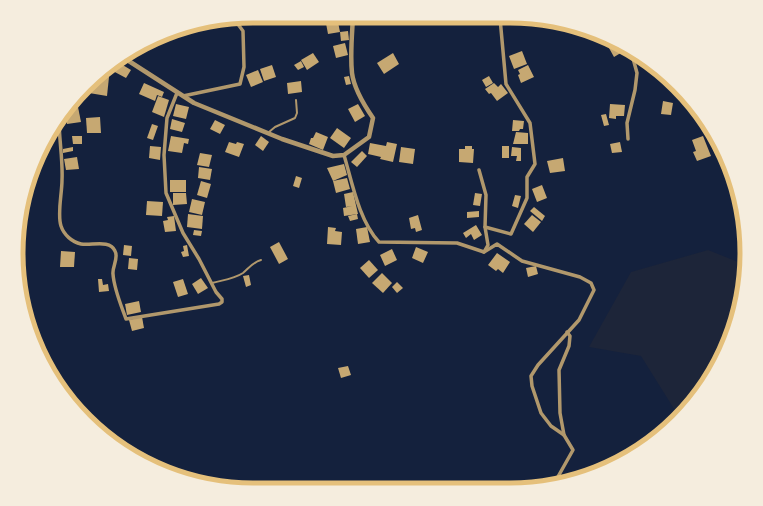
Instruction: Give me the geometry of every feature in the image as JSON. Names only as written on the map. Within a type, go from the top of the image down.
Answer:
[{"type":"street","points":[[183,96],[240,84],[244,67],[243,31],[237,23]]},
{"type":"street","points":[[128,60],[194,103],[268,133],[333,156],[344,156],[369,136],[373,118],[361,101],[352,74],[351,42],[353,23]]},
{"type":"street","points":[[485,227],[511,234],[527,198],[527,177],[535,164],[530,123],[506,84],[500,23]]},
{"type":"street","points":[[628,138],[627,123],[635,90],[637,74],[633,59]]},
{"type":"street","points":[[60,129],[62,178],[60,218],[62,227],[70,238],[77,243],[86,245],[107,244],[115,249],[117,255],[113,273],[126,319],[221,303],[222,299],[210,283],[199,259],[183,233],[166,193],[164,155],[167,118],[177,93]]},
{"type":"street","points":[[344,156],[361,213],[374,237],[379,242],[457,243],[484,252]]},
{"type":"street","points":[[479,170],[486,195],[485,227],[488,245],[484,252]]},
{"type":"street","points":[[484,252],[497,244],[522,261],[580,276],[591,283],[594,290],[578,320],[538,365],[532,376],[532,386],[541,413],[551,426],[564,435]]},
{"type":"street","points":[[557,478],[573,450],[564,435],[560,413],[559,370],[569,346],[570,336],[567,332]]},
{"type":"lane","points":[[268,133],[275,127],[295,118],[296,100]]},
{"type":"lane","points":[[210,283],[232,278],[261,260]]},
{"type":"shaded area","points":[[708,250],[740,263],[736,298],[728,327],[709,368],[701,381],[676,413],[641,356],[589,347],[631,272]]},
{"type":"building","points":[[326,23],[338,23],[340,32],[328,34]]},
{"type":"building","points":[[348,31],[349,40],[341,41],[340,32]]},
{"type":"building","points":[[345,43],[348,55],[336,58],[333,46]]},
{"type":"building","points":[[611,47],[622,52],[614,57],[609,48]]},
{"type":"building","points":[[522,51],[527,64],[514,69],[509,56]]},
{"type":"building","points":[[313,53],[319,62],[307,70],[301,60]]},
{"type":"building","points":[[393,53],[399,64],[384,74],[377,63]]},
{"type":"building","points":[[301,61],[304,67],[298,70],[294,65]]},
{"type":"building","points":[[122,64],[131,70],[126,78],[113,71]]},
{"type":"building","points":[[272,65],[276,77],[264,81],[260,69]]},
{"type":"building","points":[[528,65],[534,77],[521,83],[518,70]]},
{"type":"building","points":[[258,70],[263,82],[251,87],[246,75]]},
{"type":"building","points":[[349,76],[351,84],[346,85],[344,77]]},
{"type":"building","points":[[489,76],[493,83],[486,87],[482,80]]},
{"type":"building","points":[[106,77],[109,77],[107,96],[89,93],[90,90],[101,80]]},
{"type":"building","points":[[301,81],[302,92],[288,94],[287,83]]},
{"type":"building","points":[[144,83],[164,92],[162,97],[157,95],[155,101],[139,94]]},
{"type":"building","points":[[494,83],[498,87],[501,84],[508,93],[497,101],[491,93],[489,94],[485,89]]},
{"type":"building","points":[[158,96],[169,100],[164,117],[152,112]]},
{"type":"building","points":[[663,101],[673,103],[671,115],[661,114]]},
{"type":"building","points":[[176,104],[189,107],[186,119],[173,116]]},
{"type":"building","points":[[358,104],[365,116],[355,122],[348,109]]},
{"type":"building","points":[[610,104],[625,105],[624,116],[616,116],[616,119],[609,118]]},
{"type":"building","points":[[75,107],[78,107],[81,122],[67,124],[66,119]]},
{"type":"building","points":[[606,114],[609,125],[604,126],[601,115]]},
{"type":"building","points":[[100,117],[101,133],[87,133],[86,118]]},
{"type":"building","points":[[172,119],[185,123],[182,132],[170,129]]},
{"type":"building","points":[[215,120],[225,125],[220,134],[210,129]]},
{"type":"building","points":[[513,120],[524,121],[523,129],[520,129],[519,131],[512,131]]},
{"type":"building","points":[[152,124],[158,126],[153,140],[147,138]]},
{"type":"building","points":[[337,128],[351,138],[344,148],[330,138]]},
{"type":"building","points":[[316,132],[328,137],[323,150],[309,144],[311,138],[313,138]]},
{"type":"building","points":[[516,132],[528,133],[528,144],[513,144]]},
{"type":"building","points":[[72,136],[82,136],[82,144],[73,144]]},
{"type":"building","points":[[171,136],[189,139],[188,144],[184,143],[182,153],[168,151]]},
{"type":"building","points":[[261,136],[269,142],[263,151],[255,145]]},
{"type":"building","points":[[703,136],[711,156],[697,161],[693,152],[696,151],[692,140]]},
{"type":"building","points":[[229,142],[244,144],[239,157],[225,152]]},
{"type":"building","points":[[387,142],[397,144],[393,162],[368,154],[370,143],[386,146]]},
{"type":"building","points":[[620,142],[622,152],[612,153],[610,144]]},
{"type":"building","points":[[150,146],[161,147],[160,160],[149,158]]},
{"type":"building","points":[[465,146],[472,146],[472,149],[474,149],[473,163],[459,162],[459,149],[465,149]]},
{"type":"building","points":[[502,146],[509,146],[509,158],[502,158]]},
{"type":"building","points":[[73,147],[73,151],[63,153],[63,149]]},
{"type":"building","points":[[401,147],[415,149],[413,164],[399,162]]},
{"type":"building","points":[[512,147],[521,148],[521,161],[516,161],[517,156],[511,156]]},
{"type":"building","points":[[362,151],[367,156],[357,167],[351,162]]},
{"type":"building","points":[[200,153],[212,155],[209,167],[197,165]]},
{"type":"building","points":[[77,157],[79,169],[66,170],[64,159]]},
{"type":"building","points":[[563,158],[565,171],[550,173],[547,161]]},
{"type":"building","points":[[344,164],[347,175],[333,181],[327,168]]},
{"type":"building","points":[[199,167],[212,169],[210,180],[198,178]]},
{"type":"building","points":[[296,176],[302,178],[299,188],[293,186]]},
{"type":"building","points":[[347,178],[350,189],[336,193],[333,181]]},
{"type":"building","points":[[170,180],[186,180],[186,192],[170,192]]},
{"type":"building","points":[[201,181],[211,184],[207,198],[197,195]]},
{"type":"building","points":[[542,185],[547,198],[537,202],[532,189]]},
{"type":"building","points":[[353,192],[358,214],[344,216],[343,208],[352,206],[346,207],[344,194]]},
{"type":"building","points":[[173,193],[186,193],[187,204],[173,205]]},
{"type":"building","points":[[475,193],[482,194],[480,206],[473,205]]},
{"type":"building","points":[[515,195],[521,196],[518,208],[512,206]]},
{"type":"building","points":[[192,199],[205,202],[202,215],[189,212]]},
{"type":"building","points":[[147,201],[163,202],[162,216],[146,215]]},
{"type":"building","points":[[534,207],[545,216],[542,221],[530,211]]},
{"type":"building","points":[[479,211],[479,217],[467,218],[467,212]]},
{"type":"building","points":[[188,214],[203,216],[202,229],[187,227]]},
{"type":"building","points":[[357,214],[358,219],[350,221],[348,216]]},
{"type":"building","points":[[418,215],[422,230],[416,232],[415,228],[411,229],[409,218]]},
{"type":"building","points":[[532,215],[541,222],[533,232],[524,224]]},
{"type":"building","points":[[174,216],[176,231],[165,232],[163,221],[168,220],[167,217]]},
{"type":"building","points":[[476,225],[482,235],[474,240],[471,234],[466,238],[463,233]]},
{"type":"building","points":[[328,227],[336,228],[335,231],[342,232],[341,245],[327,244]]},
{"type":"building","points":[[367,227],[370,242],[358,244],[356,229]]},
{"type":"building","points":[[194,230],[202,231],[201,236],[193,235]]},
{"type":"building","points":[[279,242],[288,259],[279,264],[270,247]]},
{"type":"building","points":[[124,245],[132,246],[131,256],[123,255]]},
{"type":"building","points":[[187,245],[189,256],[183,257],[181,252],[184,251],[183,246]]},
{"type":"building","points":[[416,247],[428,252],[423,263],[412,258]]},
{"type":"building","points":[[392,249],[397,260],[385,266],[380,255]]},
{"type":"building","points":[[61,251],[75,252],[74,267],[60,267]]},
{"type":"building","points":[[497,253],[510,262],[503,273],[498,269],[496,271],[488,265]]},
{"type":"building","points":[[129,258],[138,259],[137,270],[128,269]]},
{"type":"building","points":[[369,260],[378,270],[369,278],[360,268]]},
{"type":"building","points":[[536,266],[538,274],[528,277],[526,268]]},
{"type":"building","points":[[382,273],[392,283],[383,293],[372,283]]},
{"type":"building","points":[[249,275],[251,285],[246,287],[243,276]]},
{"type":"building","points":[[201,278],[208,288],[198,294],[192,284]]},
{"type":"building","points":[[98,279],[102,279],[103,285],[108,284],[109,291],[99,292]]},
{"type":"building","points":[[183,279],[188,294],[178,297],[173,282]]},
{"type":"building","points":[[397,282],[403,288],[397,293],[392,287]]},
{"type":"building","points":[[139,301],[141,312],[127,315],[125,304]]},
{"type":"building","points":[[142,317],[144,328],[132,331],[129,320]]},
{"type":"building","points":[[348,366],[351,375],[341,378],[338,368]]}]
